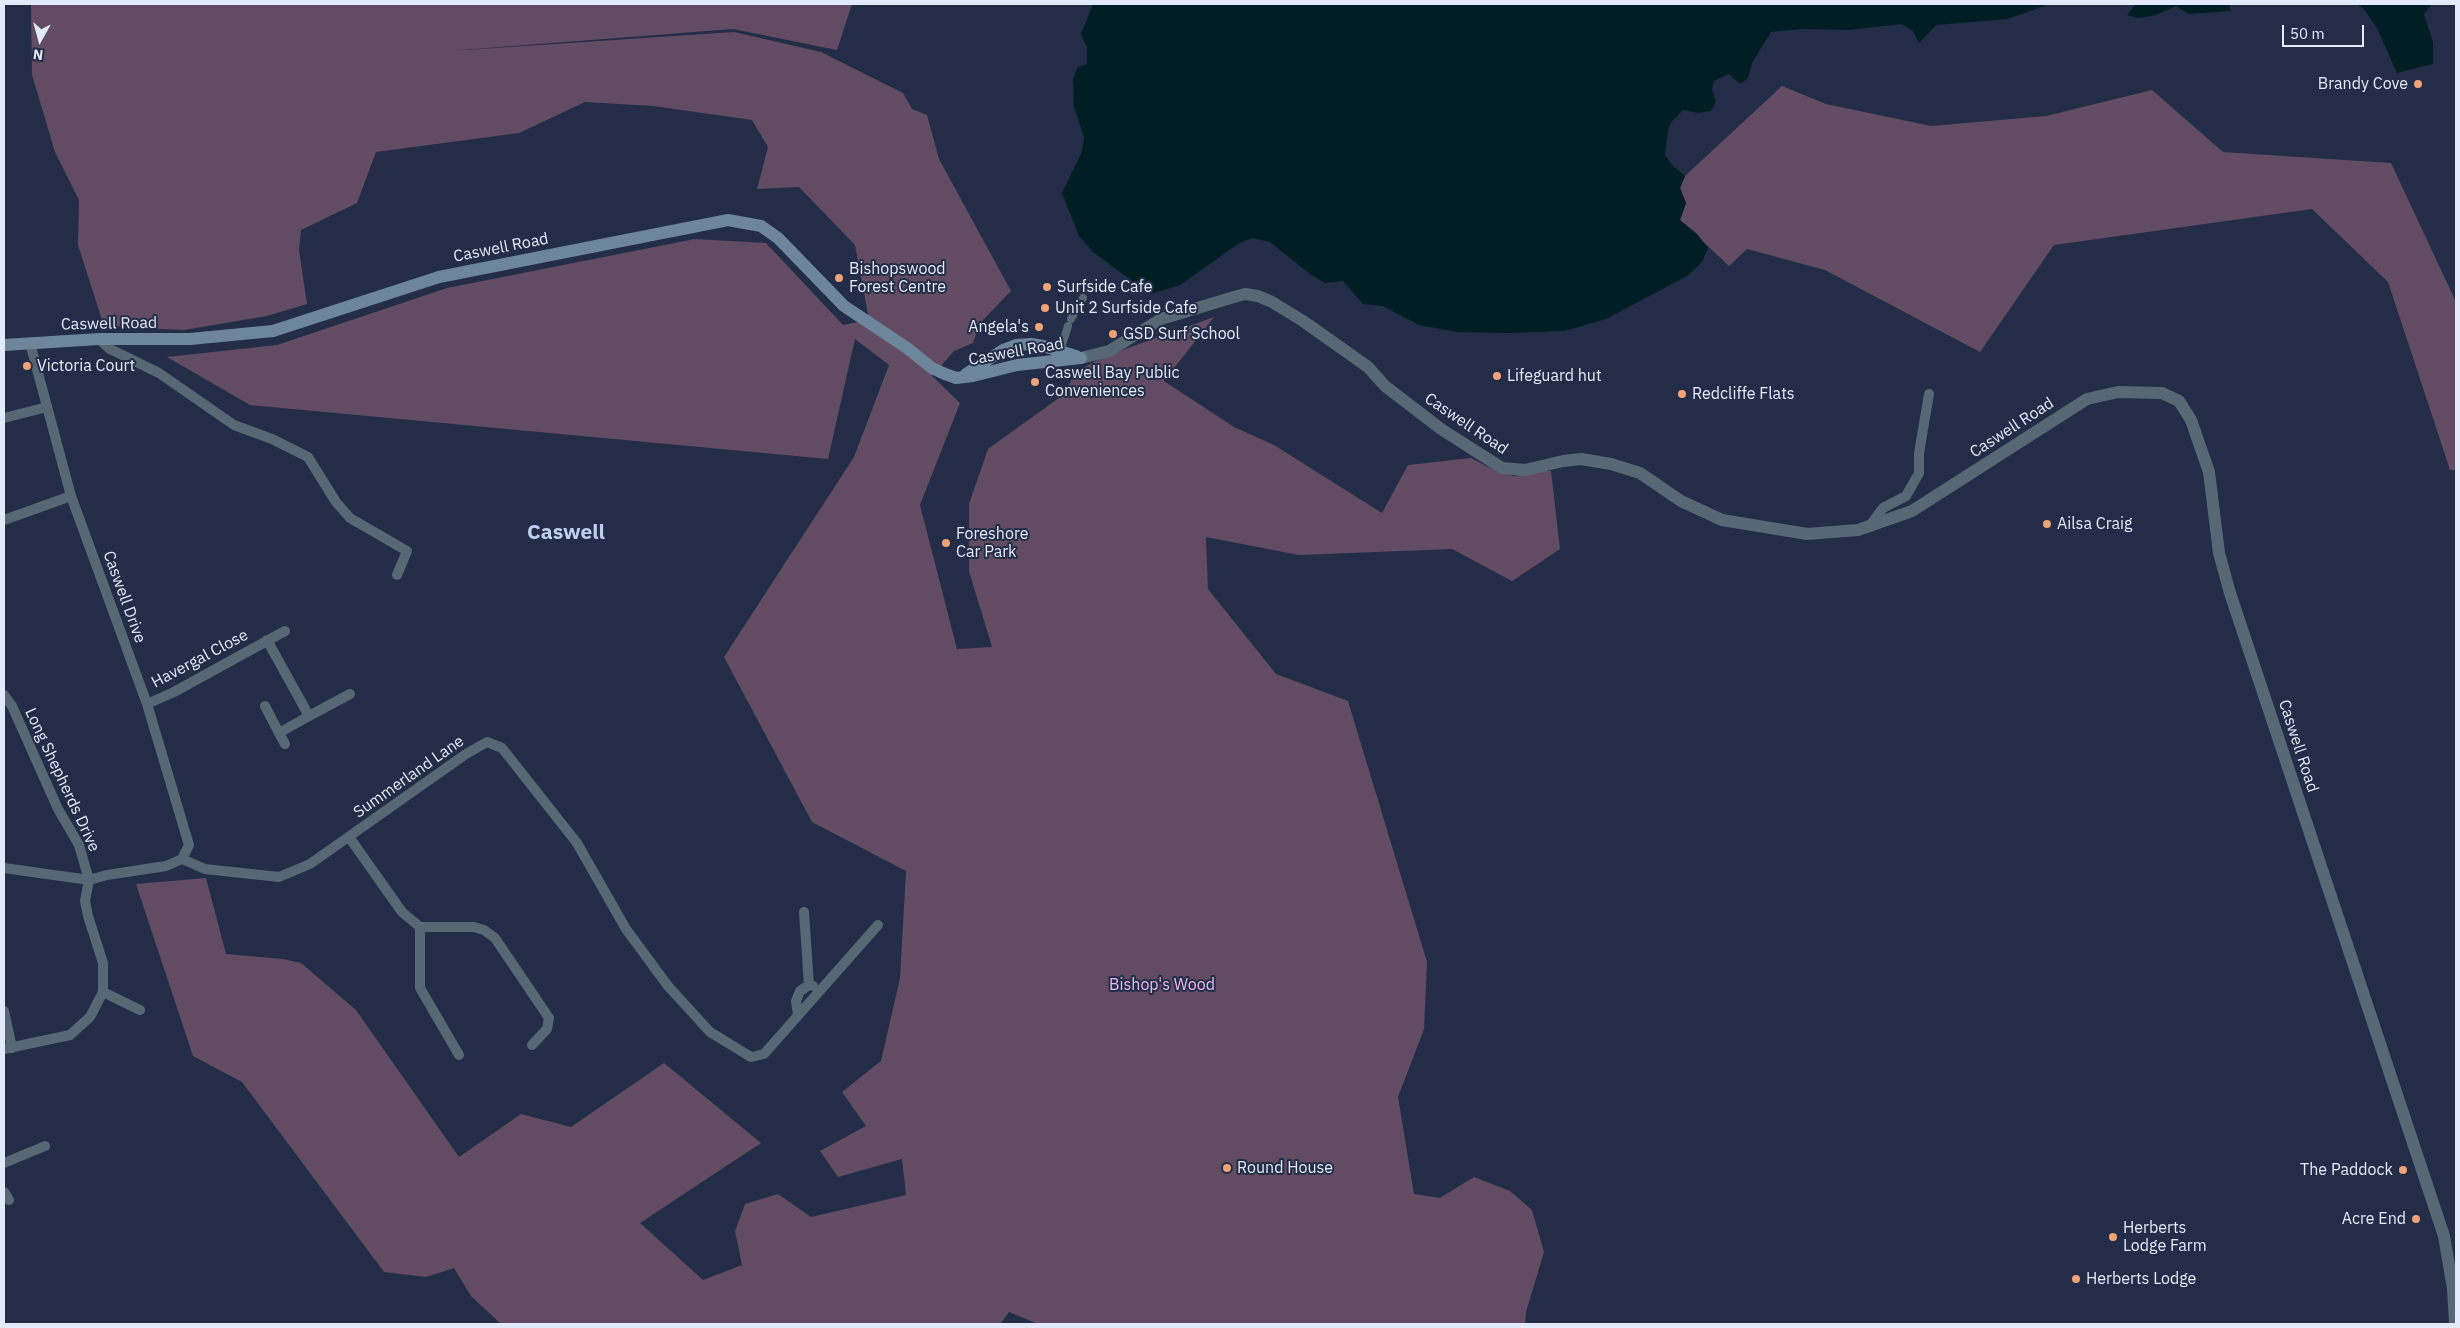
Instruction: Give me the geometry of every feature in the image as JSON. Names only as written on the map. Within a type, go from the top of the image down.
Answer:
[{"type":"main road","name":"Caswell Road","points":[[4,345],[99,339],[190,339],[273,331],[439,277],[728,220],[762,226],[778,238],[844,306],[907,348],[932,368],[956,378],[1038,361],[1081,358]]},
{"type":"main road","name":"Caswell Road","points":[[956,378],[1003,350],[1016,345],[1031,344],[1081,358]]},
{"type":"street","name":"Caswell Road","points":[[1081,358],[1109,351],[1161,319],[1245,294],[1258,296],[1272,302],[1303,321],[1369,368],[1385,386],[1441,429],[1502,468],[1525,470],[1563,461],[1581,459],[1596,461],[1640,473],[1681,501],[1722,520],[1807,534],[1858,530],[1912,511],[2087,399],[2118,392],[2162,393],[2179,401],[2191,420],[2210,472],[2219,553],[2230,593],[2444,1236],[2454,1289],[2455,1324]]},
{"type":"street","points":[[1060,351],[1069,322],[1083,298]]},
{"type":"street","points":[[99,339],[110,349],[159,372],[234,425],[272,439],[308,458],[336,502],[350,518],[406,551],[396,575]]},
{"type":"street","name":"Caswell Drive","points":[[30,344],[71,496],[146,704],[189,845],[182,859]]},
{"type":"street","points":[[1868,527],[1883,508],[1906,496],[1919,473],[1919,453],[1930,394]]},
{"type":"street","points":[[4,418],[47,407]]},
{"type":"street","points":[[4,520],[71,496]]},
{"type":"street","name":"Havergal Close","points":[[146,704],[174,692],[285,631]]},
{"type":"street","name":"Havergal Close","points":[[267,640],[309,716]]},
{"type":"street","points":[[279,732],[350,694]]},
{"type":"street","name":"Long Shepherds Drive","points":[[4,695],[12,706],[58,809],[79,845],[89,880]]},
{"type":"street","points":[[265,706],[286,744]]},
{"type":"street","name":"Summerland Lane","points":[[182,859],[204,869],[279,877],[310,864],[487,742],[502,748],[577,843],[636,943],[668,986],[710,1032],[751,1057],[764,1054],[878,925]]},
{"type":"street","points":[[349,838],[402,912],[420,927],[474,927],[484,930],[495,938],[549,1018],[547,1029],[532,1045]]},
{"type":"street","points":[[4,868],[89,880],[166,866],[182,859]]},
{"type":"street","points":[[4,1011],[8,1049],[70,1035],[90,1017],[103,992],[103,963],[85,901],[89,880]]},
{"type":"street","points":[[804,912],[808,986]]},
{"type":"street","points":[[420,927],[420,988],[460,1055]]},
{"type":"street","points":[[798,1014],[796,1001],[800,991],[808,986],[824,988]]},
{"type":"street","points":[[103,992],[140,1010]]},
{"type":"street","points":[[4,1163],[45,1146]]},
{"type":"green space","name":"Bishop's Wood","points":[[31,4],[852,4],[837,50],[733,29],[449,51],[734,32],[821,52],[903,93],[912,109],[927,115],[939,159],[1011,291],[980,323],[973,343],[954,351],[932,376],[960,403],[920,505],[957,649],[992,647],[969,571],[969,504],[988,449],[1063,395],[1076,372],[1103,357],[1214,317],[1164,381],[1234,427],[1274,445],[1382,513],[1408,465],[1471,458],[1498,472],[1514,476],[1539,471],[1551,471],[1560,549],[1512,581],[1452,549],[1299,555],[1206,537],[1208,589],[1276,674],[1348,701],[1427,962],[1424,1029],[1398,1097],[1414,1194],[1440,1198],[1474,1177],[1510,1191],[1532,1210],[1544,1252],[1526,1312],[1525,1324],[1038,1324],[1009,1312],[1000,1324],[501,1324],[471,1296],[454,1268],[426,1277],[384,1272],[242,1082],[193,1056],[136,884],[206,878],[226,954],[283,959],[301,963],[356,1010],[459,1157],[521,1114],[571,1127],[664,1063],[761,1143],[640,1223],[703,1280],[742,1265],[735,1231],[745,1204],[778,1194],[811,1217],[906,1195],[902,1159],[838,1177],[820,1151],[866,1126],[842,1092],[881,1061],[900,978],[906,871],[812,822],[724,657],[854,457],[889,365],[855,339],[828,459],[250,405],[167,357],[277,345],[447,288],[695,239],[766,243],[843,325],[869,320],[855,245],[799,187],[757,189],[768,147],[752,120],[653,106],[585,102],[519,133],[376,152],[357,203],[301,230],[299,250],[307,304],[267,316],[184,330],[104,326],[78,245],[79,200],[55,152],[32,75]]},
{"type":"green space","points":[[1782,86],[1826,104],[1931,126],[2046,116],[2152,90],[2223,152],[2391,163],[2456,302],[2456,470],[2450,470],[2388,282],[2312,209],[2054,245],[1980,352],[1825,270],[1747,249],[1729,266],[1680,220],[1686,203],[1680,188],[1685,176]]},
{"type":"shaded area","points":[[1093,4],[2049,4],[2008,19],[1936,25],[1919,43],[1913,31],[1901,24],[1849,30],[1803,29],[1771,32],[1752,63],[1748,78],[1740,84],[1729,74],[1714,81],[1712,90],[1716,101],[1711,111],[1698,113],[1683,110],[1671,122],[1668,130],[1665,155],[1673,166],[1685,176],[1680,188],[1686,203],[1680,220],[1697,234],[1708,248],[1702,262],[1687,276],[1606,319],[1564,331],[1507,333],[1457,332],[1419,325],[1383,306],[1363,304],[1343,281],[1325,283],[1310,274],[1270,242],[1252,238],[1238,244],[1180,285],[1150,294],[1093,252],[1079,236],[1062,193],[1083,146],[1084,137],[1074,107],[1073,79],[1078,67],[1087,64],[1087,48],[1081,34]]},
{"type":"shaded area","points":[[2136,4],[2229,4],[2231,11],[2189,14],[2176,6],[2156,15],[2139,18],[2127,15]]},
{"type":"shaded area","points":[[2356,4],[2432,4],[2424,14],[2433,43],[2433,64],[2397,73],[2377,28],[2363,8]]},
{"type":"place","name":"Brandy Cove","points":[[2418,84]]},
{"type":"place","name":"Bishopswood Forest Centre","points":[[839,278]]},
{"type":"place","name":"Surfside Cafe","points":[[1047,287]]},
{"type":"place","name":"Unit 2 Surfside Cafe","points":[[1045,308]]},
{"type":"place","name":"Angela's","points":[[1039,327]]},
{"type":"place","name":"GSD Surf School","points":[[1113,334]]},
{"type":"place","name":"Victoria Court","points":[[27,366]]},
{"type":"place","name":"Lifeguard hut","points":[[1497,376]]},
{"type":"place","name":"Caswell Bay Public Conveniences","points":[[1035,382]]},
{"type":"place","name":"Redcliffe Flats","points":[[1682,394]]},
{"type":"place","name":"Ailsa Craig","points":[[2047,524]]},
{"type":"place","name":"Foreshore Car Park","points":[[946,543]]},
{"type":"place","name":"Round House","points":[[1227,1168]]},
{"type":"place","name":"The Paddock","points":[[2403,1170]]},
{"type":"place","name":"Acre End","points":[[2416,1219]]},
{"type":"place","name":"Herberts Lodge Farm","points":[[2113,1237]]},
{"type":"place","name":"Herberts Lodge","points":[[2076,1279]]},
{"type":"district","name":"Caswell","points":[[566,533]]}]
